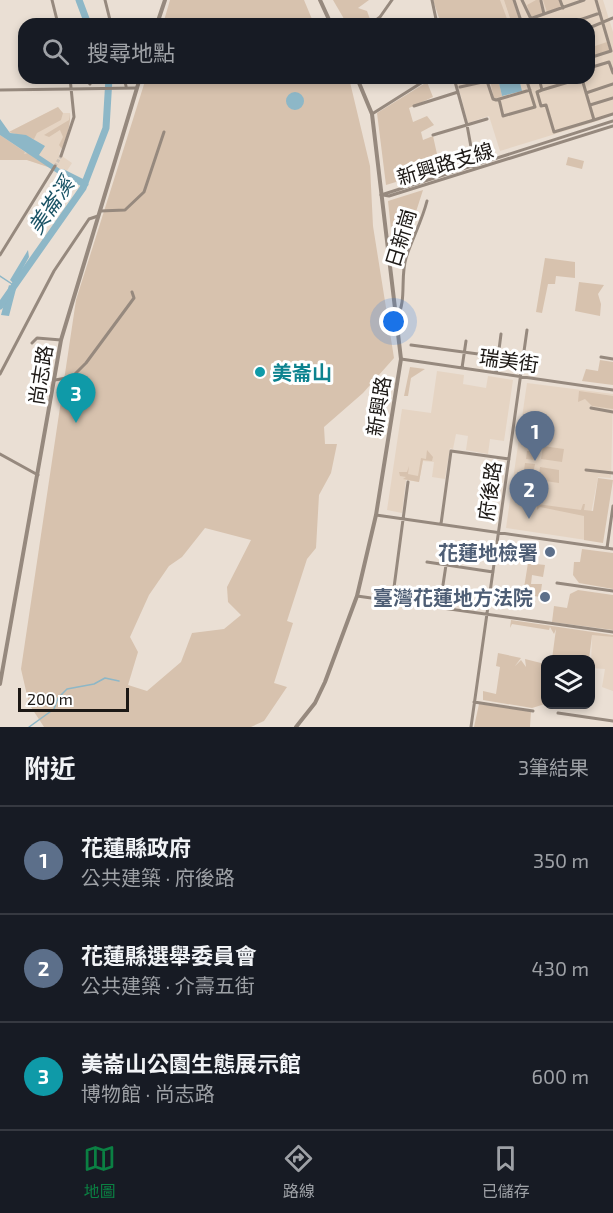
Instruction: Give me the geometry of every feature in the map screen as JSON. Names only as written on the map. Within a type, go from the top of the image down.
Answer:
[{"type":"street","points":[[52,0],[56,18]]},
{"type":"street","points":[[105,0],[110,18]]},
{"type":"street","points":[[159,18],[165,0]]},
{"type":"street","points":[[320,0],[328,18]]},
{"type":"street","points":[[379,18],[392,0]]},
{"type":"street","points":[[432,0],[436,18]]},
{"type":"street","points":[[514,0],[520,18]]},
{"type":"street","points":[[522,0],[531,18]]},
{"type":"street","points":[[560,0],[563,8]]},
{"type":"street","points":[[571,0],[573,5]]},
{"type":"street","points":[[534,18],[584,0]]},
{"type":"street","points":[[595,56],[611,51],[596,0]]},
{"type":"street","points":[[541,1],[544,14]]},
{"type":"street","points":[[585,18],[600,13]]},
{"type":"street","points":[[595,26],[613,18]]},
{"type":"street","points":[[595,66],[609,62],[613,73]]},
{"type":"street","points":[[61,156],[74,117],[72,84]]},
{"type":"street","name":"尚志路","points":[[0,684],[55,380],[60,340],[138,84]]},
{"type":"street","name":"新興路","points":[[297,727],[315,703],[325,682],[357,596],[376,515],[401,359],[372,114],[360,84]]},
{"type":"street","points":[[372,114],[420,84]]},
{"type":"street","points":[[457,84],[475,169]]},
{"type":"street","points":[[414,106],[472,84]]},
{"type":"street","points":[[488,84],[493,99],[530,90]]},
{"type":"street","points":[[499,99],[503,116],[536,106],[528,84]]},
{"type":"street","points":[[541,84],[543,90]]},
{"type":"street","points":[[562,84],[537,92],[541,106],[546,105],[554,132],[613,114]]},
{"type":"street","points":[[584,84],[594,120]]},
{"type":"street","points":[[586,93],[613,84]]},
{"type":"street","points":[[0,90],[115,86],[137,88]]},
{"type":"street","points":[[590,105],[613,98]]},
{"type":"street","points":[[433,135],[487,119]]},
{"type":"street","name":"新興路支線","points":[[381,195],[613,121]]},
{"type":"street","name":"新興路支線","points":[[381,195],[388,196],[613,126]]},
{"type":"street","points":[[0,374],[54,271],[89,219],[99,213],[124,210],[144,192],[164,132]]},
{"type":"street","points":[[0,255],[55,166]]},
{"type":"street","name":"日新崗","points":[[396,319],[403,308],[406,257],[422,222],[427,201]]},
{"type":"street","points":[[55,380],[72,377],[86,363],[129,306],[134,298],[132,292]]},
{"type":"street","name":"府後路","points":[[471,727],[527,330]]},
{"type":"street","points":[[496,373],[501,334]]},
{"type":"street","points":[[32,343],[37,338],[60,340]]},
{"type":"street","points":[[462,368],[466,341]]},
{"type":"street","points":[[411,345],[523,360]]},
{"type":"street","points":[[601,357],[613,359]]},
{"type":"street","name":"瑞美街","points":[[401,359],[613,390]]},
{"type":"street","points":[[591,408],[613,412]]},
{"type":"street","points":[[441,524],[451,450],[509,459]]},
{"type":"street","points":[[0,454],[38,475]]},
{"type":"street","points":[[586,470],[613,473]]},
{"type":"street","points":[[393,595],[408,482]]},
{"type":"street","points":[[607,548],[613,506]]},
{"type":"street","points":[[376,515],[613,549]]},
{"type":"street","points":[[427,562],[493,572]]},
{"type":"street","points":[[441,598],[446,565]]},
{"type":"street","points":[[557,583],[613,591]]},
{"type":"street","points":[[357,596],[613,632]]},
{"type":"street","points":[[474,702],[533,711]]},
{"type":"street","points":[[558,713],[613,721]]},
{"type":"shaded area","points":[[170,0],[304,0],[312,18],[165,18]]},
{"type":"shaded area","points":[[333,0],[369,0],[358,8],[367,11],[370,18],[344,18]]},
{"type":"shaded area","points":[[433,0],[500,0],[507,18],[439,18]]},
{"type":"shaded area","points":[[435,0],[603,0],[613,32],[613,113],[600,117],[601,120],[500,151],[489,116],[468,123],[458,84],[595,84],[595,18],[440,18]]},
{"type":"shaded area","points":[[504,0],[513,0],[519,18],[510,18]]},
{"type":"shaded area","points":[[540,0],[544,13],[531,18],[527,5]]},
{"type":"shaded area","points":[[543,0],[559,0],[562,7],[547,12]]},
{"type":"shaded area","points":[[607,42],[610,52],[595,56],[595,46]]},
{"type":"shaded area","points":[[144,84],[350,84],[370,166],[373,226],[394,358],[363,393],[324,427],[325,444],[337,444],[331,473],[319,495],[316,548],[307,559],[287,621],[293,623],[274,683],[287,687],[264,721],[251,727],[44,727],[29,704],[21,669],[76,300]],"holes":[[[205,528],[251,540],[227,587],[228,602],[241,615],[224,629],[192,633],[181,662],[147,691],[128,685],[138,652],[130,637],[149,595],[169,566],[182,557]]]},
{"type":"shaded area","points":[[424,84],[428,84],[433,97],[409,108],[413,122],[427,116],[434,125],[421,132],[423,140],[433,136],[439,163],[435,165],[436,170],[386,185],[377,113]]},
{"type":"shaded area","points":[[491,84],[499,84],[502,96],[494,99]]},
{"type":"shaded area","points":[[58,107],[62,113],[70,113],[67,132],[59,154],[72,163],[63,177],[51,168],[27,160],[0,160],[0,126],[9,132]]},
{"type":"shaded area","points":[[58,107],[63,113],[61,120],[37,133],[34,139],[9,132]]},
{"type":"shaded area","points":[[70,113],[69,127],[62,149],[59,145],[63,137],[60,130],[49,137],[44,135],[69,120]]},
{"type":"shaded area","points":[[0,135],[25,152],[24,154],[28,153],[51,168],[27,160],[0,160]]},
{"type":"shaded area","points":[[568,157],[584,161],[582,169],[566,165]]},
{"type":"shaded area","points":[[423,190],[405,246],[408,250],[393,248],[388,201]]},
{"type":"shaded area","points":[[545,258],[575,262],[575,278],[556,276],[555,284],[548,284],[542,313],[536,312]]},
{"type":"shaded area","points":[[579,282],[604,285],[598,294],[601,304],[600,316],[575,311]]},
{"type":"shaded area","points":[[600,360],[613,362],[613,385],[582,381],[586,369],[598,371]]},
{"type":"shaded area","points":[[410,367],[425,369],[411,378],[408,396],[404,396]]},
{"type":"shaded area","points":[[437,371],[464,375],[463,384],[486,388],[488,376],[513,380],[504,441],[490,439],[488,454],[466,450],[468,436],[456,434],[453,449],[450,448],[445,479],[432,477],[434,462],[423,461],[419,482],[406,480],[402,513],[387,510],[402,409],[431,413]]},
{"type":"shaded area","points":[[527,383],[613,394],[611,478],[598,477],[586,540],[506,528]]},
{"type":"shaded area","points":[[579,391],[613,396],[613,409],[592,406],[585,399],[578,402]]},
{"type":"shaded area","points":[[528,445],[537,445],[535,460],[526,459],[527,451],[530,451]]},
{"type":"shaded area","points":[[543,446],[564,449],[562,462],[541,459]]},
{"type":"shaded area","points":[[427,450],[433,457],[432,461],[423,460],[419,482],[403,479],[406,477],[400,476],[399,472],[407,472],[409,466],[408,474],[418,476],[421,458],[426,459]]},
{"type":"shaded area","points":[[525,463],[535,464],[532,479],[523,477],[527,472],[524,470]]},
{"type":"shaded area","points":[[540,467],[559,470],[559,483],[538,480]]},
{"type":"shaded area","points":[[598,478],[613,480],[603,543],[584,540],[584,516],[540,507],[537,510],[537,504],[581,510],[585,504],[584,510],[593,511]]},
{"type":"shaded area","points":[[582,549],[613,553],[613,589],[579,583],[573,575],[574,562],[580,562]]},
{"type":"shaded area","points":[[528,563],[545,565],[543,577],[532,575],[531,584],[542,584],[540,597],[523,594]]},
{"type":"shaded area","points":[[578,590],[613,595],[613,630],[552,622],[554,606],[567,608],[570,594]]},
{"type":"shaded area","points":[[511,620],[613,635],[613,637],[592,635],[590,655],[553,655],[556,629],[554,634],[550,627],[549,630],[512,624],[510,628]]},
{"type":"shaded area","points":[[592,634],[613,637],[613,691],[602,687],[605,669],[595,668],[595,655],[591,655]]},
{"type":"shaded area","points":[[498,653],[521,658],[515,666],[521,660],[526,667],[525,659],[541,663],[541,705],[532,708],[483,700],[483,691],[496,694],[500,667],[496,666]]},
{"type":"shaded area","points":[[479,704],[531,711],[530,727],[474,727]]},
{"type":"water","points":[[499,84],[520,84],[522,91],[502,96]]},
{"type":"water","points":[[295,92],[301,95],[304,101],[301,107],[295,110],[289,107],[286,101],[289,95]]},
{"type":"water","points":[[0,119],[10,133],[26,135],[45,146],[39,155],[66,173],[63,177],[0,135]]},
{"type":"water","points":[[28,250],[29,257],[14,284],[10,280]]},
{"type":"water","points":[[9,285],[16,289],[9,316],[1,315]]},
{"type":"waterway","name":"美崙溪","points":[[79,0],[86,18]]},
{"type":"waterway","name":"美崙溪","points":[[0,306],[83,188],[106,128],[109,84]]},
{"type":"waterway","points":[[63,173],[85,184]]},
{"type":"waterway","points":[[0,276],[15,286]]},
{"type":"waterway","points":[[29,727],[54,709],[58,698],[67,689],[94,684],[105,678],[119,681]]},
{"type":"tunnel","points":[[55,166],[61,156]]},
{"type":"place","name":"美崙山","points":[[260,372]]},
{"type":"place","name":"美崙山公園生態展示館","points":[[76,423]]},
{"type":"place","name":"花蓮縣政府","points":[[535,461]]},
{"type":"place","name":"花蓮縣選舉委員會","points":[[529,519]]},
{"type":"place","name":"花蓮地檢署","points":[[550,552]]},
{"type":"place","name":"臺灣花蓮地方法院","points":[[545,597]]}]
